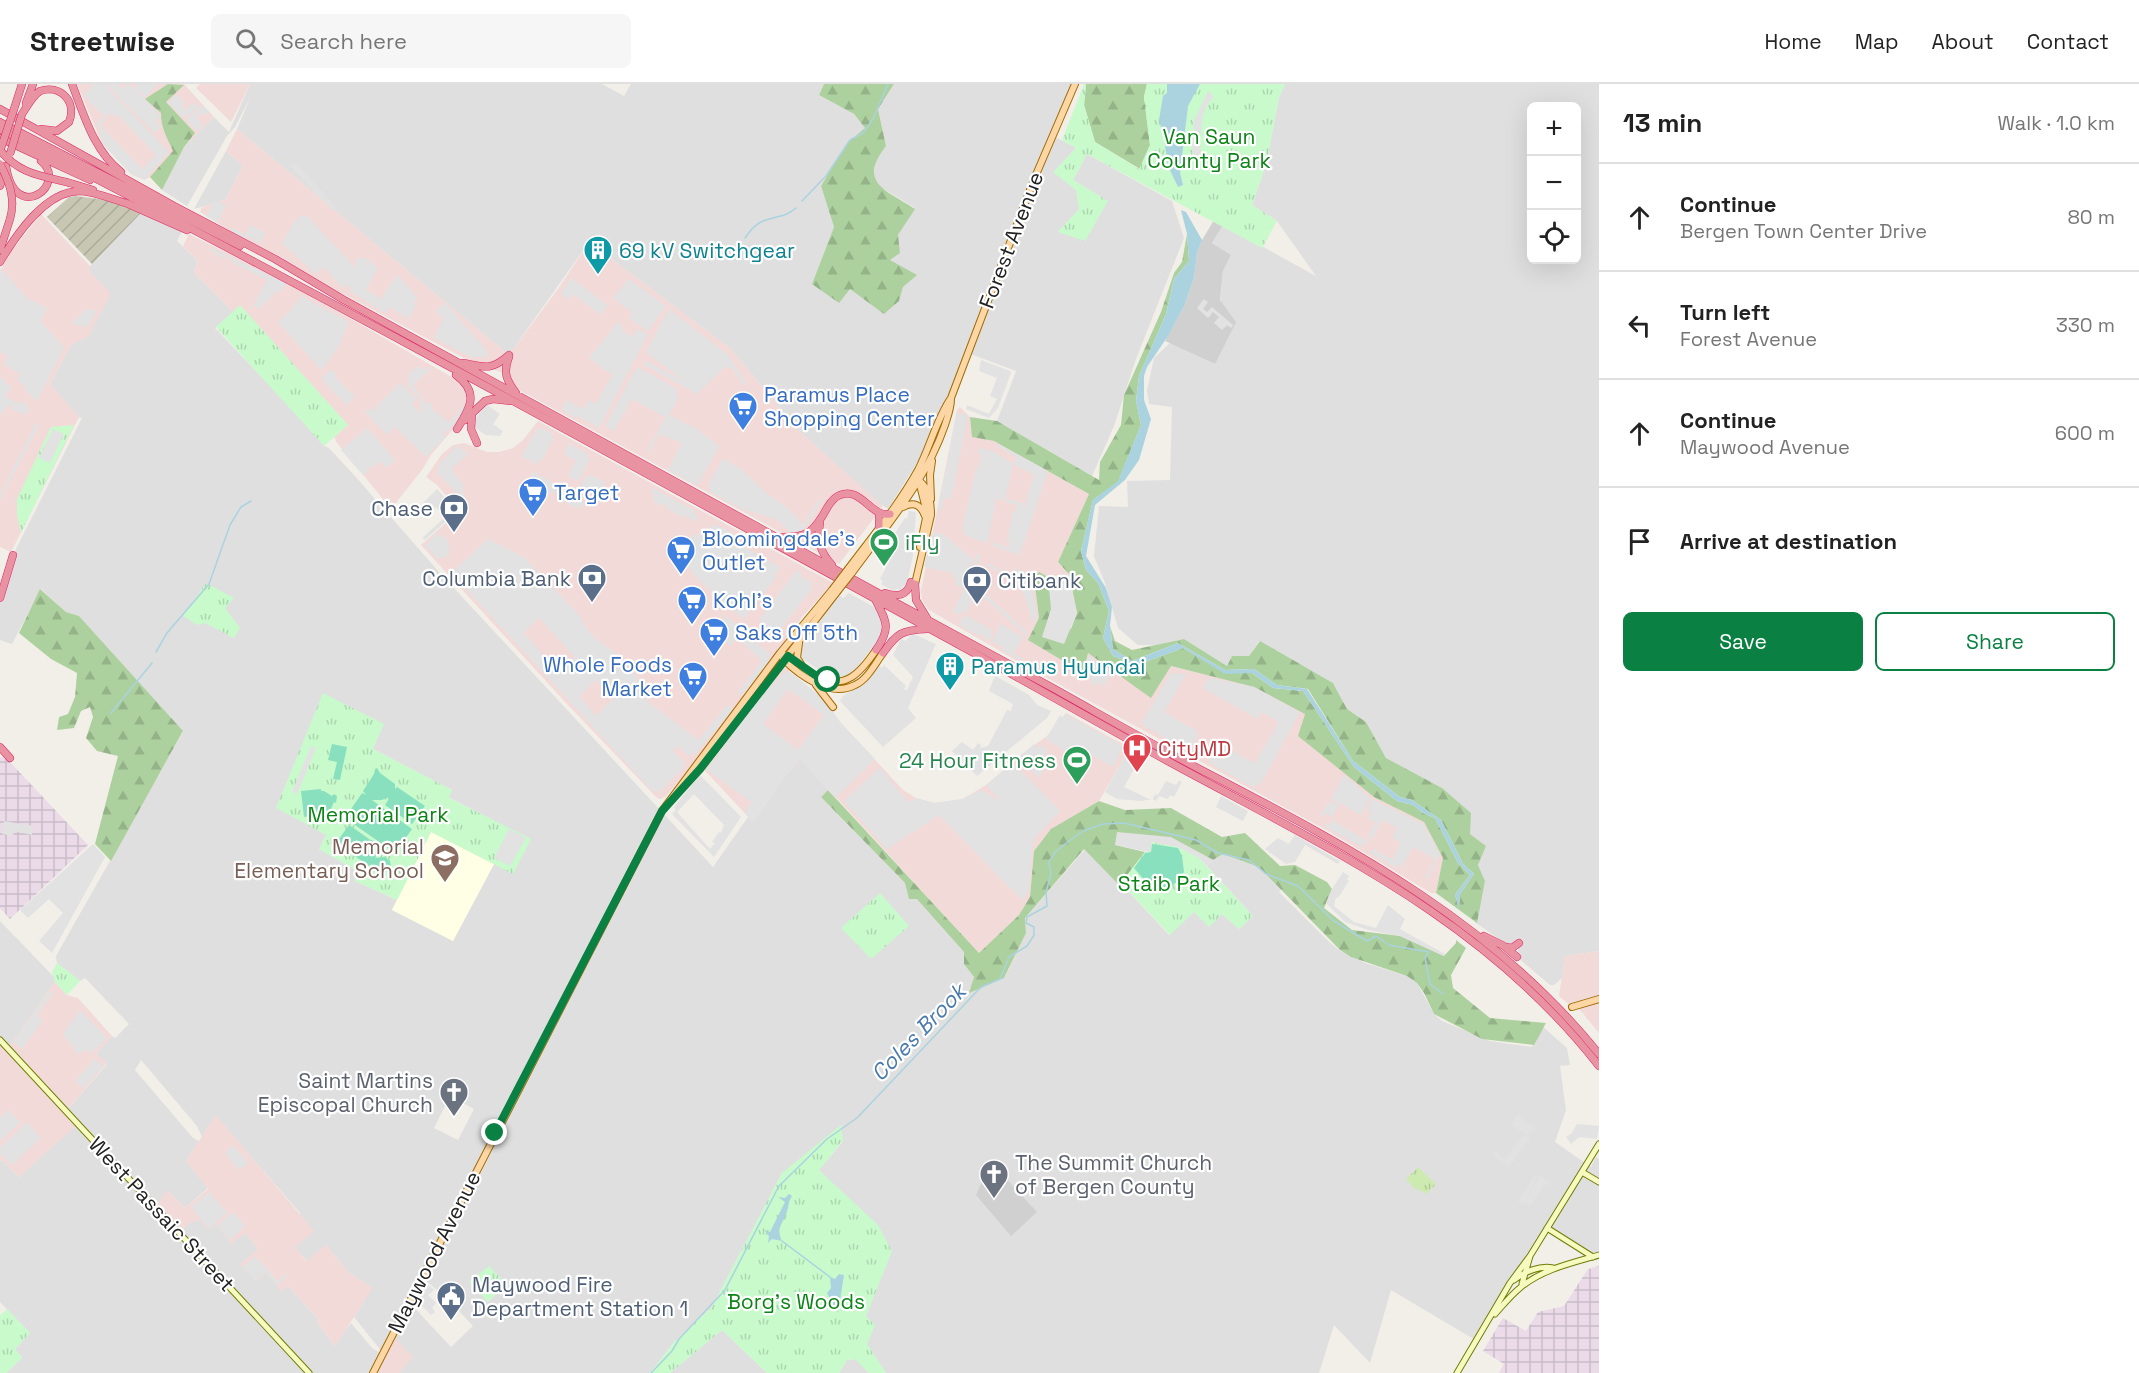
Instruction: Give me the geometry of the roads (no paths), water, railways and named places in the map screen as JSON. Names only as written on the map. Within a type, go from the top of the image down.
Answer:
[{"type":"highway","points":[[20,84],[0,150],[9,161],[25,172],[132,201]]},
{"type":"highway","points":[[0,186],[3,165],[10,154],[33,84]]},
{"type":"highway","points":[[72,84],[100,148],[116,168],[137,185]]},
{"type":"highway","points":[[22,114],[36,94],[45,89],[59,90],[70,100],[72,115],[62,129],[49,131],[29,127]]},
{"type":"highway","points":[[0,109],[29,127],[275,259],[516,398],[875,595],[928,620],[1201,770],[1335,840],[1407,885],[1471,930],[1566,1014],[1599,1054]]},
{"type":"highway","points":[[0,122],[273,263],[291,270]]},
{"type":"highway","points":[[0,129],[179,227],[204,236],[434,360],[516,398],[777,537],[836,569],[929,629],[1354,861],[1432,911],[1491,955],[1541,1000],[1599,1066]]},
{"type":"highway","points":[[0,138],[132,201]]},
{"type":"highway","points":[[3,165],[9,183],[18,195],[32,197],[46,187],[49,175],[46,165],[10,143]]},
{"type":"highway","points":[[0,250],[10,219],[12,204],[3,165]]},
{"type":"highway","points":[[0,262],[36,213],[48,202],[62,195],[86,192],[132,201]]},
{"type":"highway","points":[[455,361],[492,367],[498,365],[509,355],[505,376],[516,398]]},
{"type":"highway","points":[[434,360],[459,377],[471,394],[468,411],[457,429],[480,404],[488,400],[516,398]]},
{"type":"highway","points":[[472,413],[471,427],[477,443]]},
{"type":"highway","points":[[777,537],[803,536],[814,529],[833,499],[843,494],[857,496],[879,513],[890,514]]},
{"type":"highway","points":[[879,513],[879,527]]},
{"type":"highway","points":[[821,520],[818,536],[821,550],[836,569]]},
{"type":"highway","points":[[0,598],[13,555]]},
{"type":"highway","points":[[875,595],[898,596],[909,590],[913,583]]},
{"type":"highway","points":[[913,583],[916,600],[928,620]]},
{"type":"highway","points":[[875,595],[885,617],[886,627],[880,652]]},
{"type":"highway","points":[[880,652],[898,634],[909,630],[929,629]]},
{"type":"highway","points":[[0,747],[10,758],[0,754]]},
{"type":"highway","points":[[1471,930],[1504,946],[1512,948],[1519,943]]},
{"type":"highway","points":[[1504,946],[1517,957]]},
{"type":"highway","points":[[1491,955],[1499,964]]},
{"type":"main road","name":"Forest Avenue","points":[[662,811],[700,769],[900,508],[916,479],[951,398],[1035,177],[1075,84]]},
{"type":"main road","name":"Forest Avenue","points":[[850,571],[879,527],[933,454],[951,407],[951,398]]},
{"type":"main road","points":[[913,583],[928,532],[933,454]]},
{"type":"main road","points":[[916,479],[923,483],[931,506]]},
{"type":"main road","points":[[913,583],[926,519],[926,504],[916,479]]},
{"type":"main road","points":[[900,508],[909,503],[916,504],[922,509],[926,519]]},
{"type":"main road","name":"Forest Avenue","points":[[662,811],[780,653],[835,591]]},
{"type":"main road","points":[[799,642],[797,658],[801,669]]},
{"type":"main road","points":[[771,676],[786,669],[801,669],[829,681],[849,679],[860,672],[880,652]]},
{"type":"main road","points":[[814,682],[831,688],[855,685],[864,678],[880,652]]},
{"type":"main road","points":[[780,653],[814,682],[833,708]]},
{"type":"main road","name":"Maywood Avenue","points":[[372,1373],[662,811]]},
{"type":"main road","points":[[1572,1007],[1599,999]]},
{"type":"main road","name":"West Passaic Street","points":[[0,1040],[309,1373]]},
{"type":"main road","points":[[1457,1373],[1510,1283],[1530,1256],[1599,1144]]},
{"type":"main road","points":[[1582,1172],[1599,1182]]},
{"type":"main road","points":[[1547,1228],[1596,1256]]},
{"type":"main road","points":[[1519,1288],[1527,1272],[1530,1256]]},
{"type":"main road","points":[[1491,1317],[1519,1288],[1553,1268],[1596,1256]]},
{"type":"main road","points":[[1510,1283],[1527,1272],[1549,1266],[1553,1268]]},
{"type":"water","points":[[1167,84],[1200,84],[1188,106],[1180,173],[1183,185],[1178,187],[1168,166],[1159,120],[1163,96],[1167,93]]},
{"type":"water","points":[[1181,210],[1186,212],[1202,240],[1197,253],[1194,278],[1184,306],[1168,336],[1147,367],[1144,376],[1144,400],[1151,419],[1139,460],[1125,480],[1095,505],[1086,556],[1106,588],[1112,607],[1110,626],[1113,649],[1132,661],[1178,643],[1225,670],[1254,669],[1277,685],[1307,689],[1353,761],[1400,797],[1412,800],[1441,820],[1463,864],[1474,874],[1460,894],[1459,909],[1455,895],[1470,875],[1458,863],[1435,818],[1423,813],[1413,805],[1397,801],[1354,767],[1303,691],[1273,688],[1252,673],[1225,674],[1183,648],[1137,665],[1113,656],[1103,638],[1109,611],[1098,583],[1086,570],[1081,551],[1093,500],[1118,481],[1141,425],[1136,401],[1139,376],[1166,314],[1174,279],[1189,261],[1187,234]]},
{"type":"water","points":[[789,1194],[792,1196],[779,1232],[782,1241],[772,1239],[768,1243],[769,1236],[764,1230],[770,1232],[785,1202],[778,1197],[785,1198]]},
{"type":"water","points":[[839,1274],[844,1275],[838,1313],[836,1306],[827,1306],[830,1299],[827,1293],[831,1288],[830,1277],[835,1279]]},
{"type":"waterway","points":[[802,201],[826,176],[850,140],[863,133],[873,119],[888,84]]},
{"type":"waterway","points":[[745,238],[760,222],[785,215],[796,208]]},
{"type":"waterway","points":[[156,652],[167,633],[209,584],[230,525],[241,507],[251,501]]},
{"type":"waterway","points":[[111,713],[152,663]]},
{"type":"waterway","name":"Coles Brook","points":[[651,1373],[725,1290],[779,1186],[827,1139],[857,1118],[981,987],[1000,979],[1009,957],[1027,946],[1034,935],[1034,927],[1026,923],[1027,917],[1047,906],[1046,892],[1051,874],[1049,862],[1055,852],[1083,831],[1103,824],[1124,823],[1196,840],[1218,853],[1249,860],[1266,874],[1298,886],[1334,921],[1367,941],[1376,936],[1389,945],[1429,952],[1425,958],[1430,984],[1443,994]]},
{"type":"waterway","points":[[782,1241],[830,1277]]},
{"type":"place","name":"69 kV Switchgear","points":[[598,276]]},
{"type":"place","name":"Paramus Place Shopping Center","points":[[743,432]]},
{"type":"place","name":"Target","points":[[533,518]]},
{"type":"place","name":"Chase","points":[[454,534]]},
{"type":"place","name":"iFly","points":[[884,568]]},
{"type":"place","name":"Bloomingdale's Outlet","points":[[681,576]]},
{"type":"place","name":"Columbia Bank","points":[[592,604]]},
{"type":"place","name":"Citibank","points":[[977,606]]},
{"type":"place","name":"Kohl's","points":[[692,626]]},
{"type":"place","name":"Saks Off 5th","points":[[714,658]]},
{"type":"place","name":"Paramus Hyundai","points":[[950,692]]},
{"type":"place","name":"Whole Foods Market","points":[[693,702]]},
{"type":"place","name":"CityMD","points":[[1137,774]]},
{"type":"place","name":"24 Hour Fitness","points":[[1077,786]]},
{"type":"place","name":"Memorial Elementary School","points":[[445,884]]},
{"type":"place","name":"Saint Martins Episcopal Church","points":[[454,1118]]},
{"type":"place","name":"The Summit Church of Bergen County","points":[[994,1200]]},
{"type":"place","name":"Maywood Fire Department Station 1","points":[[451,1322]]},
{"type":"park label","name":"Van Saun County Park","points":[[1209,148]]},
{"type":"park label","name":"Memorial Park","points":[[378,814]]},
{"type":"park label","name":"Staib Park","points":[[1169,883]]},
{"type":"park label","name":"Borg's Woods","points":[[796,1301]]}]
